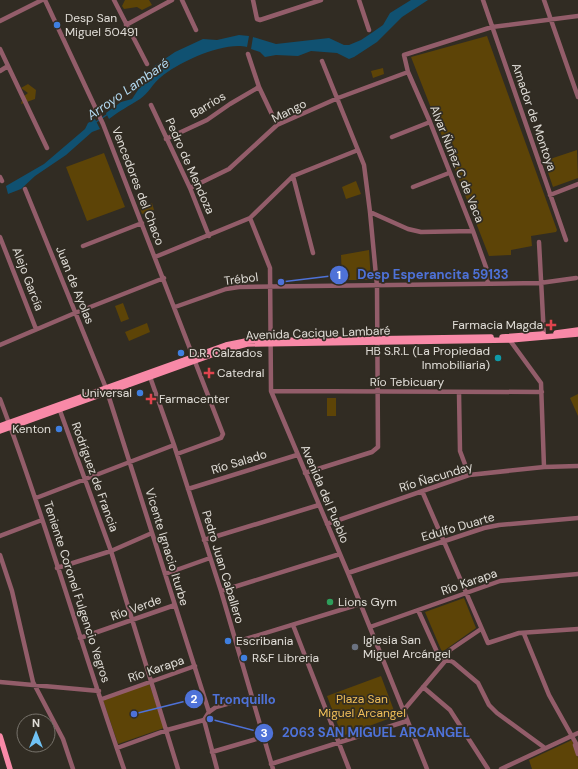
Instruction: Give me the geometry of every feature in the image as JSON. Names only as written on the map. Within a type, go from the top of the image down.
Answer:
[{"type":"main road","name":"Avenida Cacique Lambaré","points":[[544,336],[578,330]]},
{"type":"main road","name":"Avenida Cacique Lambaré","points":[[0,426],[59,407],[236,343],[270,341],[505,338],[578,334]]},
{"type":"main road","name":"Avenida Cacique Lambaré","points":[[0,431],[10,424]]},
{"type":"main road","points":[[0,736],[10,769]]},
{"type":"street","points":[[0,22],[43,0]]},
{"type":"street","name":"Vencedores del Chaco","points":[[43,0],[103,124],[164,278],[194,359]]},
{"type":"street","points":[[114,0],[147,64]]},
{"type":"street","points":[[126,25],[172,0]]},
{"type":"street","points":[[182,0],[196,30]]},
{"type":"street","points":[[253,0],[258,20],[320,0]]},
{"type":"street","points":[[359,0],[369,30]]},
{"type":"street","name":"Amador de Montoya","points":[[483,0],[566,240]]},
{"type":"street","points":[[544,0],[553,20],[578,97]]},
{"type":"street","points":[[492,27],[578,16]]},
{"type":"street","name":"Alvar Ñuñez C de Vaca","points":[[488,284],[487,270],[473,231],[430,122],[408,72],[404,57],[405,54],[492,27]]},
{"type":"street","points":[[0,49],[47,148]]},
{"type":"street","points":[[248,54],[259,88],[277,125]]},
{"type":"street","points":[[305,473],[376,450],[378,446],[377,286],[364,165],[322,61]]},
{"type":"street","points":[[0,71],[8,66]]},
{"type":"street","name":"Mango","points":[[190,188],[229,169],[277,125],[338,98],[408,72]]},
{"type":"street","name":"Barrios","points":[[166,139],[207,120],[230,104],[259,88]]},
{"type":"street","name":"Pedro de Mendoza","points":[[151,105],[190,188],[209,236]]},
{"type":"street","points":[[392,137],[430,122]]},
{"type":"street","points":[[155,257],[250,218],[293,176],[358,150]]},
{"type":"street","points":[[413,187],[449,173]]},
{"type":"street","points":[[293,176],[314,253]]},
{"type":"street","points":[[550,195],[578,184]]},
{"type":"street","name":"Juan de Ayolas","points":[[25,189],[106,390]]},
{"type":"street","points":[[370,212],[408,229],[421,232],[473,231]]},
{"type":"street","name":"Avenida del Pueblo","points":[[250,218],[270,268],[271,391],[348,573],[426,769]]},
{"type":"street","points":[[83,246],[142,223]]},
{"type":"street","name":"Alejo García","points":[[0,237],[1,244],[36,329]]},
{"type":"street","points":[[539,242],[544,336]]},
{"type":"street","points":[[0,346],[36,329],[164,278]]},
{"type":"street","name":"Trébol","points":[[175,307],[226,289],[271,286],[540,283],[576,278]]},
{"type":"street","points":[[505,338],[539,379],[542,392],[544,467]]},
{"type":"street","points":[[177,454],[221,438],[223,434],[194,359]]},
{"type":"street","name":"Pedro Juan Caballero","points":[[149,375],[174,445],[210,558],[273,769]]},
{"type":"street","name":"Vicente Ignacio Iturbe","points":[[106,390],[131,463],[209,712]]},
{"type":"street","name":"Río Tebicuary","points":[[271,391],[542,392]]},
{"type":"street","points":[[459,392],[460,452],[469,475]]},
{"type":"street","name":"Teniente Coronel Fulgencio Yegros","points":[[0,399],[36,498],[57,568],[102,699],[124,769]]},
{"type":"street","name":"Rodríguez de Francia","points":[[59,407],[84,480],[111,551],[178,769]]},
{"type":"street","points":[[36,498],[131,463],[174,445]]},
{"type":"street","name":"Río Salado","points":[[188,489],[297,454]]},
{"type":"street","name":"Río Ñacunday","points":[[327,524],[469,475],[544,467],[578,466]]},
{"type":"street","points":[[422,491],[488,643],[513,634],[578,629]]},
{"type":"street","points":[[204,540],[318,505]]},
{"type":"street","name":"Edulfo Duarte","points":[[348,573],[443,540],[499,525],[578,518]]},
{"type":"street","points":[[0,536],[42,520]]},
{"type":"street","points":[[57,568],[111,551],[152,533]]},
{"type":"street","points":[[220,591],[340,554]]},
{"type":"street","points":[[0,555],[12,591],[35,686],[63,739],[73,769]]},
{"type":"street","points":[[165,574],[210,558]]},
{"type":"street","name":"Río Karapa","points":[[370,627],[500,581],[578,574]]},
{"type":"street","points":[[236,642],[360,604]]},
{"type":"street","name":"Río Verde","points":[[80,638],[175,605]]},
{"type":"street","points":[[418,610],[437,652],[478,683],[489,705],[497,713],[545,748]]},
{"type":"street","points":[[293,624],[349,769]]},
{"type":"street","points":[[403,711],[446,660],[450,650],[481,629]]},
{"type":"street","points":[[524,634],[550,695],[578,747]]},
{"type":"street","name":"Río Karapa","points":[[102,699],[151,680],[195,666]]},
{"type":"street","points":[[0,682],[99,691]]},
{"type":"street","points":[[423,687],[450,710],[488,769]]},
{"type":"street","points":[[117,748],[167,730],[204,720],[209,712],[216,707],[252,697]]},
{"type":"street","points":[[204,720],[217,769]]},
{"type":"street","points":[[271,764],[407,721]]},
{"type":"street","points":[[501,769],[578,733]]},
{"type":"street","points":[[572,736],[578,754]]},
{"type":"street","points":[[212,752],[263,737]]},
{"type":"green space","points":[[125,0],[149,0],[152,5],[142,10],[137,7],[124,9],[122,6]]},
{"type":"green space","points":[[487,36],[557,230],[556,232],[531,236],[532,246],[511,250],[511,255],[489,256],[411,57]]},
{"type":"green space","points":[[383,68],[384,74],[373,78],[371,71]]},
{"type":"green space","points":[[28,84],[36,90],[35,99],[21,104],[23,97],[28,93],[21,88]]},
{"type":"green space","points":[[577,150],[578,178],[553,187],[544,161]]},
{"type":"green space","points":[[104,153],[125,207],[87,221],[66,167]]},
{"type":"green space","points":[[356,181],[361,194],[346,199],[342,187]]},
{"type":"green space","points":[[152,203],[154,210],[142,214],[140,208]]},
{"type":"green space","points":[[369,250],[371,280],[342,280],[341,255]]},
{"type":"green space","points":[[123,303],[129,319],[121,322],[115,306]]},
{"type":"green space","points":[[147,323],[150,332],[129,341],[125,332]]},
{"type":"green space","points":[[578,394],[578,416],[570,398]]},
{"type":"green space","points":[[327,398],[336,398],[336,416],[327,416]]},
{"type":"green space","points":[[464,598],[476,628],[442,652],[425,612]]},
{"type":"green space","name":"Plaza San Miguel Arcangel","points":[[381,676],[396,716],[342,736],[327,696]]},
{"type":"green space","points":[[149,683],[164,728],[118,744],[103,700]]},
{"type":"green space","points":[[572,740],[578,758],[578,769],[532,769],[529,760]]},
{"type":"water","points":[[411,0],[428,0],[402,17],[377,42],[349,59],[337,53],[311,51],[298,56],[276,55],[265,57],[260,52],[251,49],[253,37],[276,44],[329,38],[344,45],[349,45],[361,40],[383,25],[390,13]]},
{"type":"water","points":[[239,35],[249,36],[247,47],[227,47],[190,59],[158,79],[143,97],[109,119],[106,113],[121,102],[132,99],[153,67],[175,52],[203,39],[217,40]]},
{"type":"water","points":[[95,119],[100,129],[92,132],[66,155],[35,176],[21,189],[8,194],[6,186],[44,164],[85,129],[88,123]]},
{"type":"waterway","name":"Arroyo Lambaré","points":[[96,122],[108,114]]},
{"type":"place","name":"Desp San Miguel 50491","points":[[57,25]]},
{"type":"place","name":"Desp Esperancita 59133","points":[[281,282]]},
{"type":"place","name":"Farmacia Magda","points":[[551,325]]},
{"type":"place","name":"D.R. Calzados","points":[[181,353]]},
{"type":"place","name":"HB S.R.L (La Propiedad Inmobiliaria)","points":[[498,358]]},
{"type":"place","name":"Catedral","points":[[209,373]]},
{"type":"place","name":"Universal","points":[[140,393]]},
{"type":"place","name":"Farmacenter","points":[[151,399]]},
{"type":"place","name":"Kenton","points":[[59,429]]},
{"type":"place","name":"Lions Gym","points":[[330,602]]},
{"type":"place","name":"Escribania","points":[[228,641]]},
{"type":"place","name":"Iglesia San Miguel Arcángel","points":[[355,647]]},
{"type":"place","name":"R&F Libreria","points":[[244,658]]},
{"type":"place","name":"Tronquillo","points":[[134,714]]},
{"type":"place","name":"2063 SAN MIGUEL ARCANGEL","points":[[210,719]]}]
